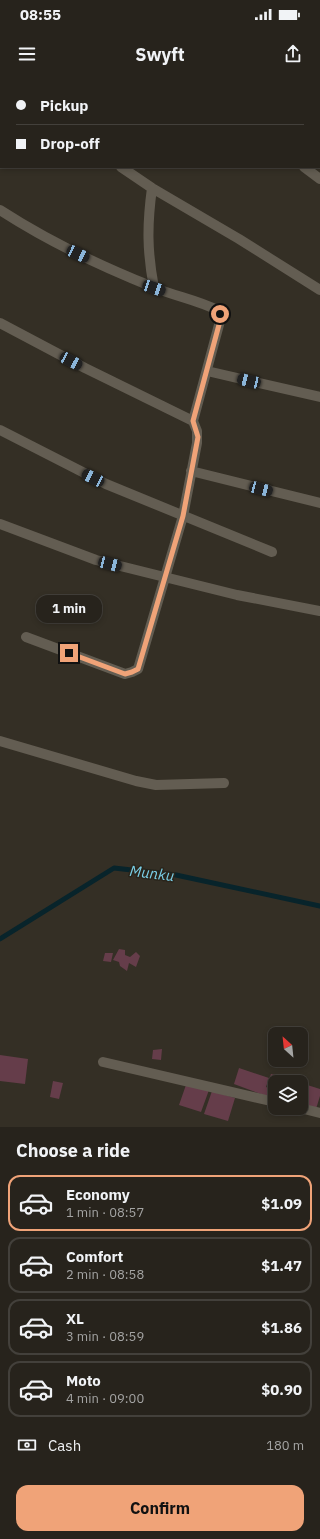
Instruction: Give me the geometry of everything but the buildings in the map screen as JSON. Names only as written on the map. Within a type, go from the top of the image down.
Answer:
[{"type":"street","points":[[122,168],[152,188],[239,239],[320,290]]},
{"type":"street","points":[[305,168],[320,179]]},
{"type":"street","points":[[152,188],[148,214],[147,240],[149,264],[154,288]]},
{"type":"street","points":[[0,210],[24,226],[67,248],[154,288],[210,306],[217,310],[220,314],[220,321],[193,421],[198,437],[183,516],[138,669],[125,674],[26,637]]},
{"type":"street","points":[[0,323],[85,368],[193,421]]},
{"type":"street","points":[[207,371],[320,398]]},
{"type":"street","points":[[0,430],[106,484],[272,552]]},
{"type":"street","points":[[191,471],[320,503]]},
{"type":"street","points":[[0,524],[96,560],[237,595],[320,611]]},
{"type":"street","points":[[0,741],[136,781],[156,785],[224,783]]},
{"type":"street","points":[[103,1062],[268,1100]]},
{"type":"street","points":[[308,1110],[320,1113]]},
{"type":"waterway","name":"Munku","points":[[0,939],[114,868],[176,875],[320,906]]},
{"type":"route","points":[[69,653],[125,674],[138,669],[183,516],[198,437],[193,421],[220,321],[220,314]]}]
